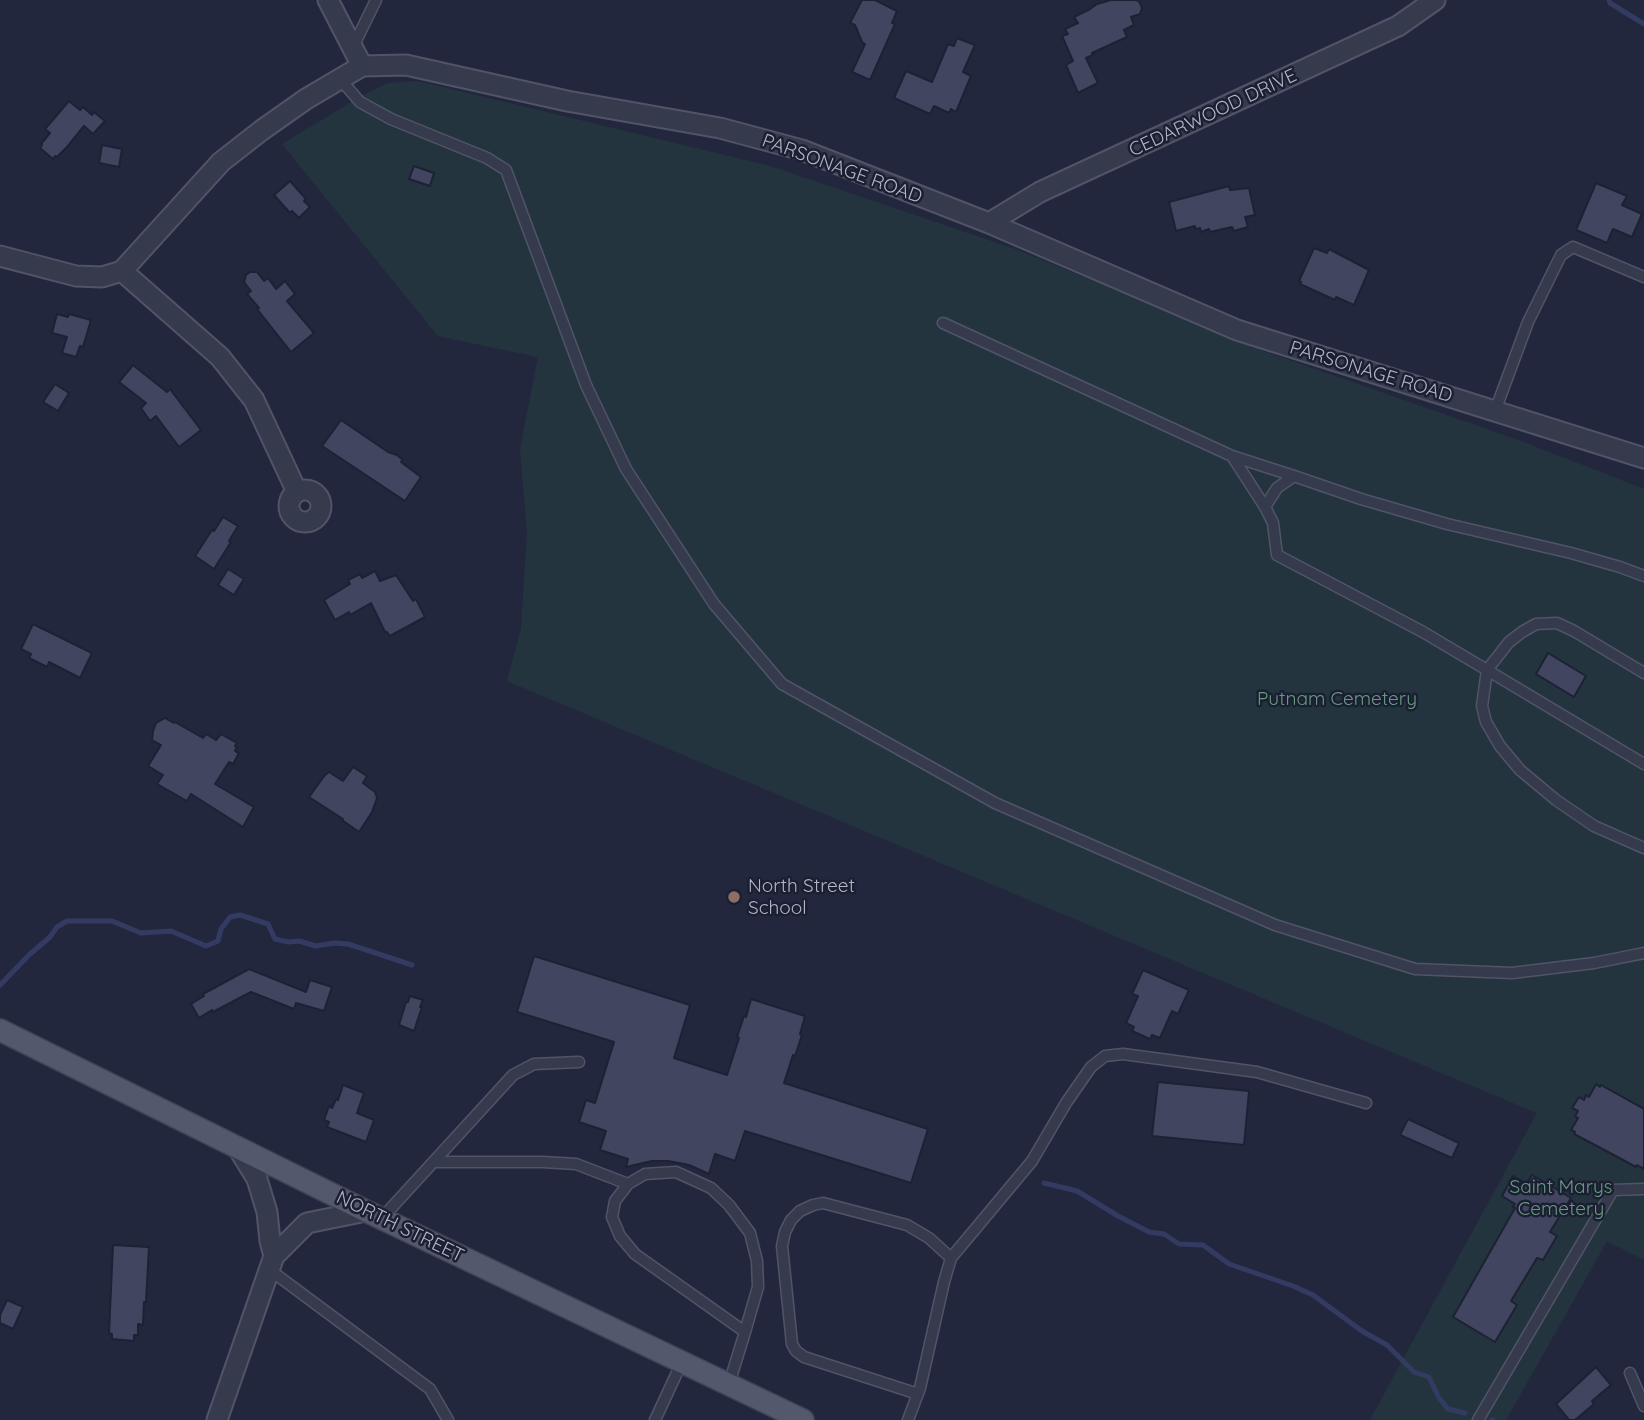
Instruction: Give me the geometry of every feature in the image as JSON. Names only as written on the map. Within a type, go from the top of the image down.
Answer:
[{"type":"main road","name":"NORTH STREET","points":[[0,1030],[374,1215],[803,1420]]},
{"type":"street","points":[[328,0],[362,66]]},
{"type":"street","name":"CEDARWOOD DRIVE","points":[[989,223],[1041,192],[1398,26],[1435,0]]},
{"type":"street","name":"PARSONAGE ROAD","points":[[122,271],[220,162],[306,99],[362,66],[406,65],[567,101],[720,128],[802,150],[989,223],[1237,330],[1644,458]]},
{"type":"street","points":[[0,256],[76,276],[102,277],[122,271],[220,357],[254,400],[298,492]]},
{"type":"street","points":[[238,1148],[257,1179],[267,1212],[272,1263]]},
{"type":"street","points":[[217,1420],[272,1263],[307,1223],[374,1215]]},
{"type":"lane","points":[[353,47],[376,0]]},
{"type":"lane","points":[[340,79],[360,102],[391,120],[488,158],[506,170],[586,385],[626,469],[713,604],[782,684],[995,803],[1275,925],[1415,969],[1512,973],[1594,963],[1644,953]]},
{"type":"lane","points":[[1495,411],[1528,322],[1561,255],[1573,247],[1644,277]]},
{"type":"lane","points":[[943,323],[1232,456],[1361,499],[1584,557],[1644,576]]},
{"type":"lane","points":[[1232,456],[1273,523],[1278,555],[1423,632],[1644,764]]},
{"type":"lane","points":[[1265,507],[1276,488],[1294,476]]},
{"type":"lane","points":[[1644,673],[1557,623],[1536,624],[1509,642],[1488,670],[1482,706],[1486,722],[1500,746],[1520,770],[1556,800],[1594,826],[1644,848]]},
{"type":"lane","points":[[908,1420],[918,1394],[951,1258],[1032,1161],[1091,1067],[1105,1056],[1122,1054],[1257,1072],[1366,1103]]},
{"type":"lane","points":[[374,1215],[433,1162],[513,1075],[534,1064],[579,1062]]},
{"type":"lane","points":[[433,1162],[576,1164],[628,1184]]},
{"type":"lane","points":[[729,1384],[745,1332],[758,1287],[757,1261],[750,1233],[730,1205],[711,1188],[676,1172],[645,1174],[628,1184],[615,1201],[612,1217],[620,1236],[635,1254],[745,1332]]},
{"type":"lane","points":[[1478,1420],[1613,1190],[1644,1189]]},
{"type":"lane","points":[[918,1394],[804,1357],[796,1351],[792,1343],[782,1246],[785,1232],[790,1220],[800,1211],[823,1203],[907,1226],[929,1238],[951,1258]]},
{"type":"lane","points":[[272,1263],[430,1389],[449,1420]]},
{"type":"lane","points":[[655,1420],[682,1362]]},
{"type":"lane","points":[[1630,1373],[1644,1406]]},
{"type":"green space","name":"Putnam Cemetery","points":[[418,81],[770,166],[1015,249],[1252,347],[1521,441],[1644,489],[1644,1260],[1607,1241],[1506,1420],[1370,1420],[1537,1113],[507,681],[521,629],[527,533],[520,449],[538,357],[438,336],[282,144],[388,83]]},
{"type":"building","points":[[862,0],[875,0],[897,11],[892,23],[895,24],[870,80],[852,72],[865,44],[855,25],[850,23]]},
{"type":"building","points":[[1111,0],[1139,1],[1142,8],[1140,14],[1131,17],[1134,25],[1124,30],[1127,37],[1086,58],[1098,83],[1078,93],[1066,65],[1073,61],[1062,36],[1068,34],[1065,29],[1078,23],[1074,17],[1097,4]]},
{"type":"building","points":[[957,38],[975,45],[963,72],[971,76],[956,112],[951,109],[949,113],[934,106],[930,114],[894,98],[906,71],[932,82],[948,44],[954,46]]},
{"type":"building","points":[[69,101],[80,110],[83,107],[92,115],[94,112],[105,121],[93,134],[84,126],[53,159],[40,148],[50,133],[45,129]]},
{"type":"building","points":[[102,145],[122,149],[119,167],[99,163]]},
{"type":"building","points":[[414,166],[434,173],[430,186],[409,179]]},
{"type":"building","points":[[290,181],[310,207],[299,218],[292,211],[290,213],[274,195]]},
{"type":"building","points":[[1596,183],[1627,196],[1622,205],[1642,214],[1632,237],[1613,229],[1607,243],[1576,230]]},
{"type":"building","points":[[1229,186],[1230,190],[1249,188],[1255,215],[1245,217],[1248,227],[1234,231],[1232,227],[1201,232],[1200,228],[1195,229],[1195,226],[1176,231],[1169,202]]},
{"type":"building","points":[[1314,248],[1327,253],[1329,249],[1369,270],[1354,305],[1336,297],[1335,300],[1300,284]]},
{"type":"building","points":[[250,272],[257,272],[264,281],[268,278],[276,289],[285,281],[295,294],[287,301],[314,333],[291,352],[247,294],[251,291],[244,282]]},
{"type":"building","points":[[57,314],[91,320],[83,347],[80,346],[76,357],[62,353],[67,337],[52,333]]},
{"type":"building","points":[[133,365],[167,392],[170,389],[201,430],[179,447],[156,416],[150,421],[141,408],[146,403],[119,382]]},
{"type":"building","points":[[55,384],[69,393],[58,411],[43,402]]},
{"type":"building","points":[[341,420],[388,452],[397,455],[403,460],[401,462],[421,477],[405,501],[322,446]]},
{"type":"building","points":[[223,517],[238,526],[214,569],[195,556]]},
{"type":"building","points":[[228,569],[244,579],[234,595],[218,585]]},
{"type":"building","points":[[375,571],[380,581],[396,575],[413,601],[416,599],[425,617],[390,636],[385,632],[371,603],[335,620],[324,600],[350,584],[348,580],[360,574],[362,578]]},
{"type":"building","points":[[33,624],[92,653],[80,678],[49,662],[47,667],[29,658],[31,654],[21,649]]},
{"type":"building","points":[[1548,653],[1586,676],[1574,697],[1536,674]]},
{"type":"building","points":[[165,718],[203,738],[206,734],[216,740],[221,734],[237,743],[235,751],[239,753],[233,764],[229,762],[215,784],[254,807],[243,827],[191,794],[187,801],[157,784],[163,775],[148,766],[161,745],[152,740],[153,731],[156,723]]},
{"type":"building","points":[[353,767],[367,776],[363,783],[375,792],[377,798],[372,812],[359,832],[309,797],[329,772],[343,781]]},
{"type":"building","points":[[534,956],[690,1005],[674,1058],[727,1075],[751,999],[805,1016],[800,1034],[802,1035],[784,1083],[928,1129],[911,1183],[745,1131],[735,1161],[715,1154],[709,1174],[689,1165],[668,1161],[652,1161],[626,1167],[628,1159],[600,1150],[606,1131],[579,1122],[586,1100],[595,1103],[614,1042],[517,1012]]},
{"type":"building","points":[[249,969],[306,992],[310,980],[332,987],[324,1011],[296,1003],[294,1009],[251,992],[199,1018],[191,1004],[204,996],[203,994]]},
{"type":"building","points":[[1143,970],[1189,990],[1178,1014],[1172,1011],[1160,1038],[1152,1035],[1150,1039],[1132,1031],[1134,1027],[1126,1023],[1138,996],[1132,994]]},
{"type":"building","points":[[410,996],[423,1000],[414,1031],[399,1025]]},
{"type":"building","points":[[1158,1082],[1249,1091],[1244,1145],[1152,1136]]},
{"type":"building","points":[[1596,1084],[1644,1109],[1644,1169],[1574,1134],[1571,1130],[1578,1118],[1575,1116],[1578,1111],[1572,1108],[1579,1097],[1584,1100],[1586,1095],[1589,1097]]},
{"type":"building","points":[[343,1085],[364,1093],[357,1113],[374,1120],[366,1142],[327,1127],[329,1122],[324,1120],[329,1106],[332,1108],[336,1099],[338,1100]]},
{"type":"building","points":[[1408,1119],[1459,1143],[1452,1158],[1400,1135]]},
{"type":"building","points":[[1532,1175],[1571,1198],[1550,1232],[1557,1236],[1543,1260],[1537,1258],[1511,1301],[1517,1305],[1495,1342],[1453,1317],[1515,1208],[1515,1204],[1502,1196],[1513,1176],[1526,1184]]},
{"type":"building","points":[[113,1245],[149,1247],[143,1325],[138,1324],[138,1335],[134,1335],[134,1341],[112,1339],[112,1334],[109,1333]]},
{"type":"building","points":[[7,1300],[23,1307],[13,1329],[0,1323],[0,1315]]},
{"type":"building","points":[[1596,1367],[1611,1385],[1575,1420],[1569,1420],[1556,1404]]},
{"type":"waterway","points":[[1609,0],[1644,24]]},
{"type":"waterway","points":[[0,985],[57,927],[67,921],[112,921],[141,933],[171,931],[206,946],[218,941],[221,929],[230,917],[240,915],[268,924],[275,939],[316,946],[348,944],[412,965]]},
{"type":"waterway","points":[[1044,1183],[1077,1191],[1149,1232],[1164,1234],[1179,1244],[1203,1245],[1229,1264],[1313,1295],[1362,1331],[1387,1345],[1414,1372],[1429,1377],[1439,1398],[1448,1409],[1465,1413]]},
{"type":"place","name":"North Street School","points":[[734,897]]},
{"type":"park label","name":"Saint Marys Cemetery","points":[[1561,1198]]}]
